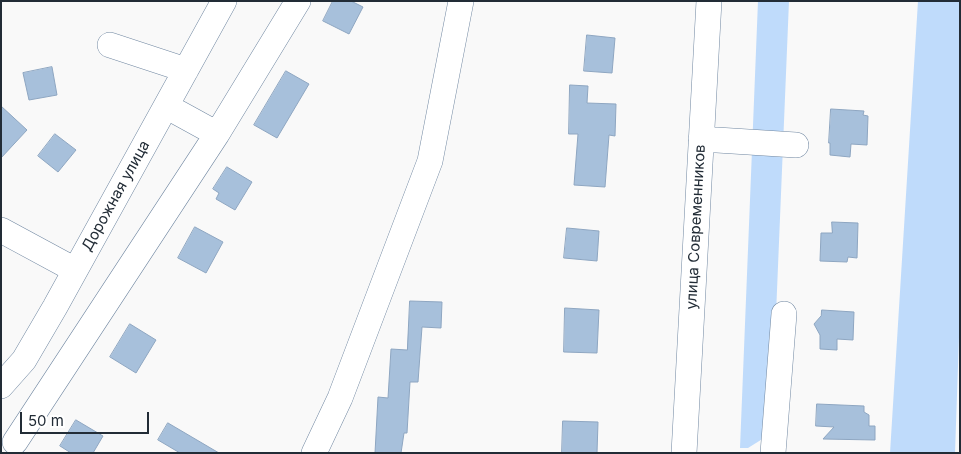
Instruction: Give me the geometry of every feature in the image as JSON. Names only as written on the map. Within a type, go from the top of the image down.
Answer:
[{"type":"street","name":"Дорожная улица","points":[[1,386],[24,360],[55,307],[224,1]]},
{"type":"street","points":[[15,442],[217,134],[298,1]]},
{"type":"street","points":[[314,453],[340,398],[430,161],[461,1]]},
{"type":"street","name":"улица Современников","points":[[684,453],[709,1]]},
{"type":"street","points":[[110,44],[186,70]]},
{"type":"street","points":[[166,106],[217,134]]},
{"type":"street","points":[[701,139],[796,145]]},
{"type":"street","points":[[1,230],[75,270]]},
{"type":"street","points":[[55,307],[88,330]]},
{"type":"street","points":[[773,453],[784,314]]},
{"type":"shaded area","points":[[758,1],[789,1],[771,435],[748,448],[740,448]]},
{"type":"shaded area","points":[[918,1],[960,1],[960,308],[955,453],[890,453]]},
{"type":"building","points":[[333,1],[351,1],[363,7],[349,34],[323,21]]},
{"type":"building","points":[[587,35],[615,38],[612,73],[584,71]]},
{"type":"building","points":[[52,67],[57,95],[29,100],[23,73]]},
{"type":"building","points":[[286,71],[309,84],[277,138],[254,125]]},
{"type":"building","points":[[570,85],[588,86],[587,103],[616,104],[615,136],[609,135],[605,187],[574,185],[578,134],[569,134]]},
{"type":"building","points":[[1,106],[27,130],[1,158]]},
{"type":"building","points":[[831,109],[864,111],[863,115],[868,116],[867,145],[851,144],[850,157],[830,155]]},
{"type":"building","points":[[55,134],[76,150],[58,172],[38,156]]},
{"type":"building","points":[[227,167],[252,182],[235,210],[216,199],[219,193],[213,189]]},
{"type":"building","points":[[832,222],[858,223],[857,258],[848,257],[847,262],[820,261],[821,233],[832,233]]},
{"type":"building","points":[[195,227],[223,242],[206,273],[178,258]]},
{"type":"building","points":[[567,228],[599,231],[597,261],[564,258]]},
{"type":"building","points":[[410,301],[442,302],[441,328],[422,327],[418,382],[410,382],[407,433],[404,433],[401,453],[375,453],[378,397],[388,398],[391,349],[407,350]]},
{"type":"building","points":[[565,308],[599,310],[597,353],[564,352]]},
{"type":"building","points":[[822,310],[854,312],[853,340],[837,339],[837,350],[820,349],[820,335],[814,324],[821,316]]},
{"type":"building","points":[[130,324],[156,340],[136,373],[110,357]]},
{"type":"building","points":[[817,404],[864,406],[864,412],[869,415],[869,426],[875,426],[875,440],[823,439],[834,427],[816,426]]},
{"type":"building","points":[[76,420],[103,436],[93,453],[71,453],[60,446]]},
{"type":"building","points":[[563,421],[598,422],[597,453],[562,453]]},
{"type":"building","points":[[168,423],[219,453],[180,453],[158,440]]}]
